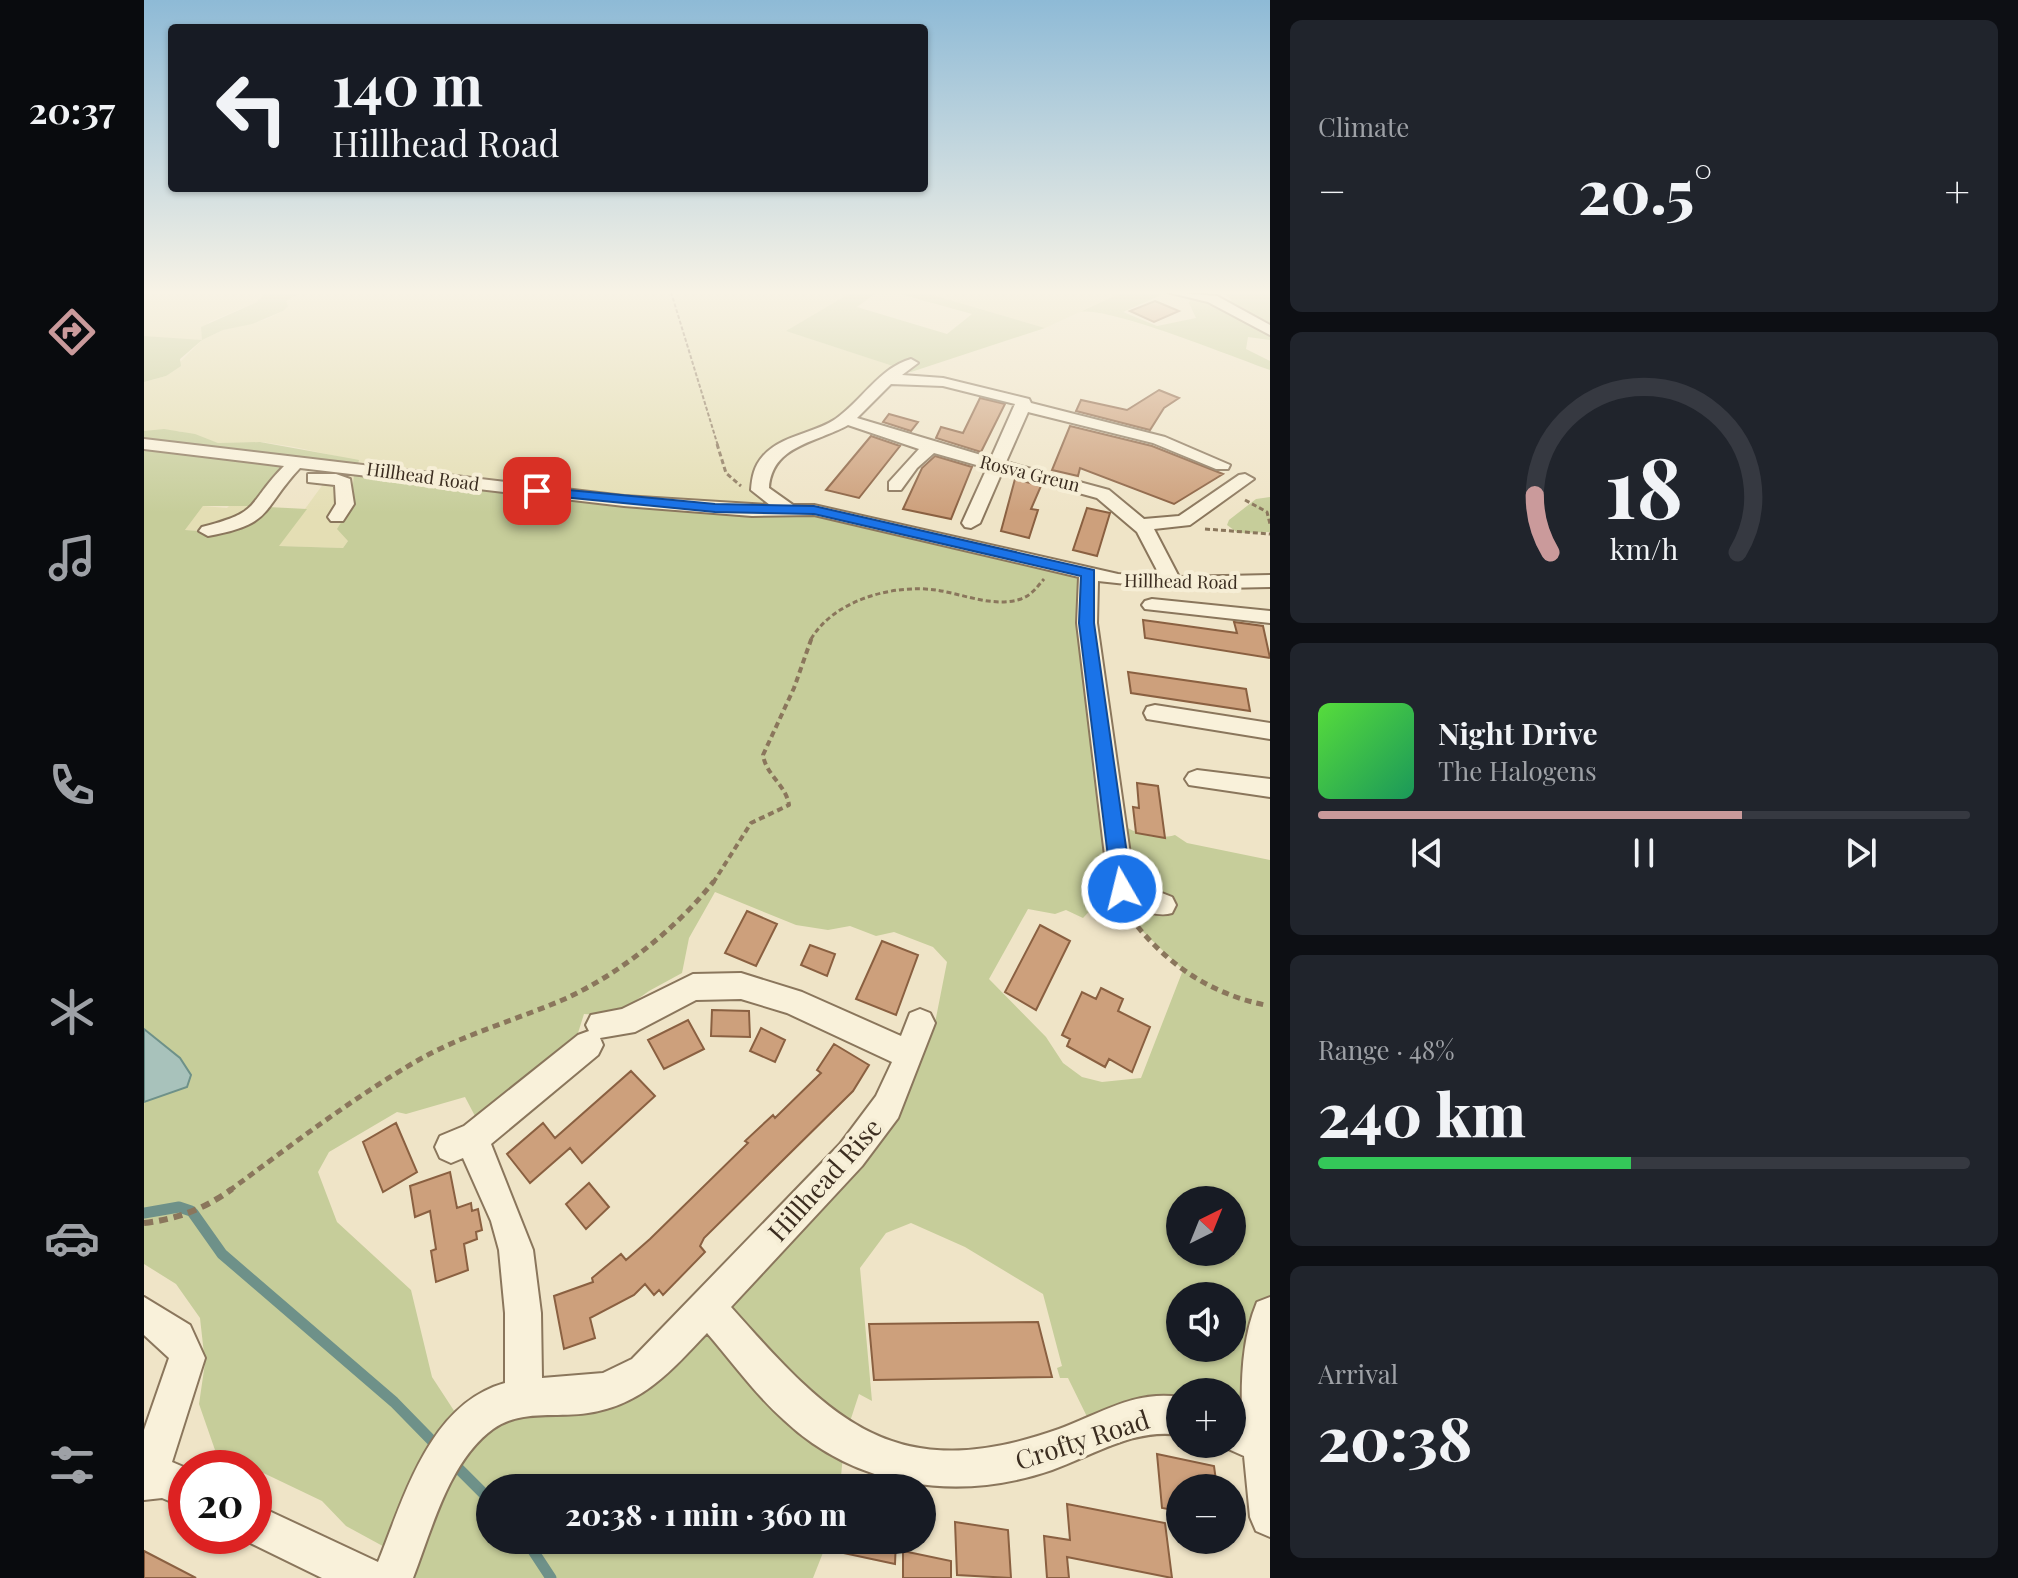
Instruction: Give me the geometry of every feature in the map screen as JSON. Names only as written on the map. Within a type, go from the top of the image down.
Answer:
[{"type":"street","points":[[787,509],[761,492],[762,472],[781,449],[845,419],[907,366]]},
{"type":"street","points":[[888,379],[943,382],[1159,440],[1222,465]]},
{"type":"street","points":[[971,523],[1024,404]]},
{"type":"street","name":"Rosva Greun","points":[[845,419],[931,447],[1094,489],[1119,504],[1142,525],[1173,583]]},
{"type":"street","name":"Hillhead Road","points":[[144,444],[293,466],[598,498],[744,510],[787,509],[857,517],[1089,573],[1173,583],[1270,581]]},
{"type":"street","points":[[895,486],[911,464],[931,447]]},
{"type":"street","points":[[208,531],[230,528],[253,517],[293,466],[344,483],[345,504],[337,517]]},
{"type":"street","points":[[1142,525],[1179,522],[1245,479]]},
{"type":"street","points":[[1227,491],[1245,500]]},
{"type":"street","points":[[1089,573],[1087,623],[1122,889],[1163,905]]},
{"type":"street","points":[[1152,605],[1270,617]]},
{"type":"street","points":[[1155,713],[1270,731]]},
{"type":"street","points":[[1197,779],[1270,788]]},
{"type":"street","points":[[523,1397],[523,1316],[518,1257],[502,1203],[478,1154],[462,1142],[594,1035],[625,1022],[702,975],[768,992],[910,1055]]},
{"type":"street","name":"Hillhead Rise","points":[[392,1578],[447,1456],[463,1429],[479,1413],[498,1403],[523,1397],[580,1397],[630,1383],[665,1354],[865,1137],[893,1096],[920,1023]]},
{"type":"street","name":"Crofty Road","points":[[708,1308],[798,1408],[840,1439],[879,1459],[933,1470],[995,1467],[1058,1449],[1135,1415],[1151,1412],[1166,1414]]},
{"type":"street","points":[[144,1315],[174,1335],[187,1352],[146,1479],[168,1480]]},
{"type":"street","points":[[1270,1316],[1248,1438],[1270,1517]]},
{"type":"street","points":[[272,1533],[367,1578]]},
{"type":"path","points":[[693,366],[726,473],[736,483],[761,492]]},
{"type":"path","points":[[1245,500],[1261,506],[1270,524]]},
{"type":"path","points":[[1179,522],[1225,533],[1270,534]]},
{"type":"path","points":[[144,1223],[176,1219],[215,1201],[331,1116],[416,1061],[466,1036],[566,998],[603,979],[692,909],[723,870],[743,831],[762,816],[789,805],[790,798],[768,773],[763,755],[795,686],[814,634],[832,617],[854,604],[912,590],[987,600],[1020,598],[1038,589],[1053,564]]},
{"type":"path","points":[[1122,889],[1125,906],[1133,922],[1184,970],[1223,996],[1265,1005]]},
{"type":"shaded area","points":[[176,366],[892,366],[902,369],[851,413],[799,438],[759,480],[786,509],[715,508],[358,465],[359,461],[294,447],[262,442],[218,443],[179,431],[144,431],[144,382],[166,376]]},
{"type":"shaded area","points":[[337,465],[355,467],[348,541],[343,548],[278,546]]},
{"type":"shaded area","points":[[231,504],[268,507],[214,532],[185,530],[203,506],[227,508]]},
{"type":"green space","points":[[144,366],[181,366],[166,376],[144,382]]},
{"type":"green space","points":[[892,366],[930,366],[911,372]]},
{"type":"green space","points":[[164,429],[195,434],[218,443],[260,442],[359,460],[358,465],[537,492],[796,509],[1088,573],[1124,826],[1149,836],[1175,835],[1187,843],[1270,860],[1270,1312],[1262,1392],[1246,1413],[1246,1378],[1166,1378],[1166,1418],[1095,1433],[1068,1378],[1060,1378],[1057,1368],[1062,1366],[1043,1294],[965,1247],[911,1223],[886,1233],[860,1268],[872,1401],[859,1394],[844,1440],[709,1308],[851,1156],[920,1024],[934,1028],[947,962],[933,947],[894,932],[876,936],[850,926],[828,930],[796,925],[715,892],[689,938],[682,973],[649,991],[614,1016],[584,1014],[578,1033],[475,1116],[465,1097],[406,1114],[397,1112],[329,1152],[318,1172],[337,1222],[411,1290],[432,1377],[464,1426],[401,1556],[346,1526],[322,1501],[272,1477],[272,1450],[215,1450],[199,1404],[205,1363],[200,1318],[176,1284],[144,1264],[144,1102],[186,1087],[158,1040],[144,1028],[144,431]],"holes":[[[296,459],[355,467],[350,508],[337,529],[348,541],[343,548],[279,546],[307,509],[268,507],[214,532],[185,530],[203,506],[258,506]],[[1113,886],[1123,897],[1138,927],[1183,970],[1141,1078],[1102,1082],[1082,1077],[1063,1063],[1046,1037],[989,979],[1028,909],[1055,914],[1066,910],[1083,918]]]},
{"type":"green space","points":[[1270,497],[1270,532],[1238,533],[1227,525],[1256,499]]},
{"type":"green space","points":[[708,1310],[844,1443],[841,1474],[476,1474],[476,1554],[822,1554],[813,1578],[394,1578],[464,1429],[579,1398]]},
{"type":"water","points":[[144,1029],[180,1058],[191,1075],[187,1087],[144,1102]]},
{"type":"building","points":[[1159,390],[1179,398],[1164,408],[1150,430],[1076,411],[1081,400],[1127,410]]},
{"type":"building","points":[[980,398],[1005,404],[981,452],[936,438],[941,427],[963,433]]},
{"type":"building","points":[[889,414],[918,422],[911,431],[883,422]]},
{"type":"building","points":[[1070,426],[1152,446],[1223,474],[1174,504],[1080,468],[1078,476],[1052,470]]},
{"type":"building","points":[[871,436],[900,446],[859,498],[826,490]]},
{"type":"building","points":[[935,456],[972,467],[951,519],[903,509],[922,468]]},
{"type":"building","points":[[1015,479],[1041,486],[1031,509],[1038,510],[1029,538],[1001,531]]},
{"type":"building","points":[[1087,508],[1110,513],[1097,556],[1073,550]]},
{"type":"building","points":[[1143,620],[1237,633],[1234,622],[1263,626],[1270,658],[1145,638]]},
{"type":"building","points":[[1128,672],[1246,689],[1250,711],[1131,693]]},
{"type":"building","points":[[1137,783],[1158,786],[1165,838],[1136,833],[1133,807],[1139,808]]},
{"type":"building","points":[[747,911],[777,924],[756,966],[725,953]]},
{"type":"building","points":[[1040,925],[1070,941],[1036,1010],[1005,992]]},
{"type":"building","points":[[882,941],[918,955],[896,1015],[856,999]]},
{"type":"building","points":[[810,945],[835,954],[827,976],[801,965]]},
{"type":"building","points":[[1101,988],[1123,999],[1118,1011],[1150,1027],[1132,1072],[1109,1059],[1105,1067],[1067,1046],[1070,1039],[1062,1035],[1082,992],[1096,999]]},
{"type":"building","points":[[712,1010],[749,1011],[750,1037],[711,1036]]},
{"type":"building","points":[[688,1020],[704,1049],[664,1069],[648,1040]]},
{"type":"building","points":[[761,1028],[785,1040],[775,1062],[750,1051]]},
{"type":"building","points":[[834,1044],[869,1065],[853,1091],[704,1238],[700,1246],[705,1252],[663,1295],[659,1290],[654,1295],[645,1284],[634,1295],[590,1318],[595,1338],[564,1349],[554,1296],[593,1282],[592,1278],[621,1254],[626,1260],[650,1239],[748,1143],[745,1141],[773,1115],[775,1118],[821,1073],[817,1070]]},
{"type":"building","points":[[631,1071],[655,1096],[582,1163],[570,1148],[530,1183],[507,1154],[543,1123],[555,1138]]},
{"type":"building","points":[[396,1123],[417,1172],[383,1192],[363,1142]]},
{"type":"building","points":[[450,1172],[457,1208],[471,1203],[472,1211],[478,1209],[482,1230],[476,1232],[477,1239],[464,1244],[468,1270],[436,1282],[431,1251],[436,1249],[430,1211],[415,1217],[410,1186]]},
{"type":"building","points":[[589,1183],[609,1207],[586,1229],[566,1204]]},
{"type":"building","points":[[1038,1322],[1052,1377],[874,1380],[869,1324]]},
{"type":"building","points":[[1157,1454],[1214,1466],[1215,1474],[1166,1474],[1166,1509],[1162,1508]]},
{"type":"building","points":[[1067,1504],[1165,1523],[1166,1554],[1169,1554],[1172,1578],[1067,1557],[1069,1578],[1047,1578],[1044,1536],[1070,1540]]},
{"type":"building","points":[[955,1522],[1008,1530],[1011,1578],[957,1575]]},
{"type":"building","points":[[144,1551],[196,1578],[144,1578]]},
{"type":"building","points":[[848,1554],[895,1554],[895,1564]]},
{"type":"building","points":[[903,1554],[951,1561],[951,1578],[903,1578]]},
{"type":"waterway","points":[[144,1213],[179,1207],[191,1211]]},
{"type":"waterway","points":[[193,1213],[222,1254],[394,1402],[438,1447]]},
{"type":"waterway","points":[[452,1462],[476,1486]]},
{"type":"waterway","points":[[535,1554],[551,1578]]},
{"type":"route","points":[[537,491],[752,511],[796,508],[843,514],[1089,573],[1087,623],[1122,889]]}]
